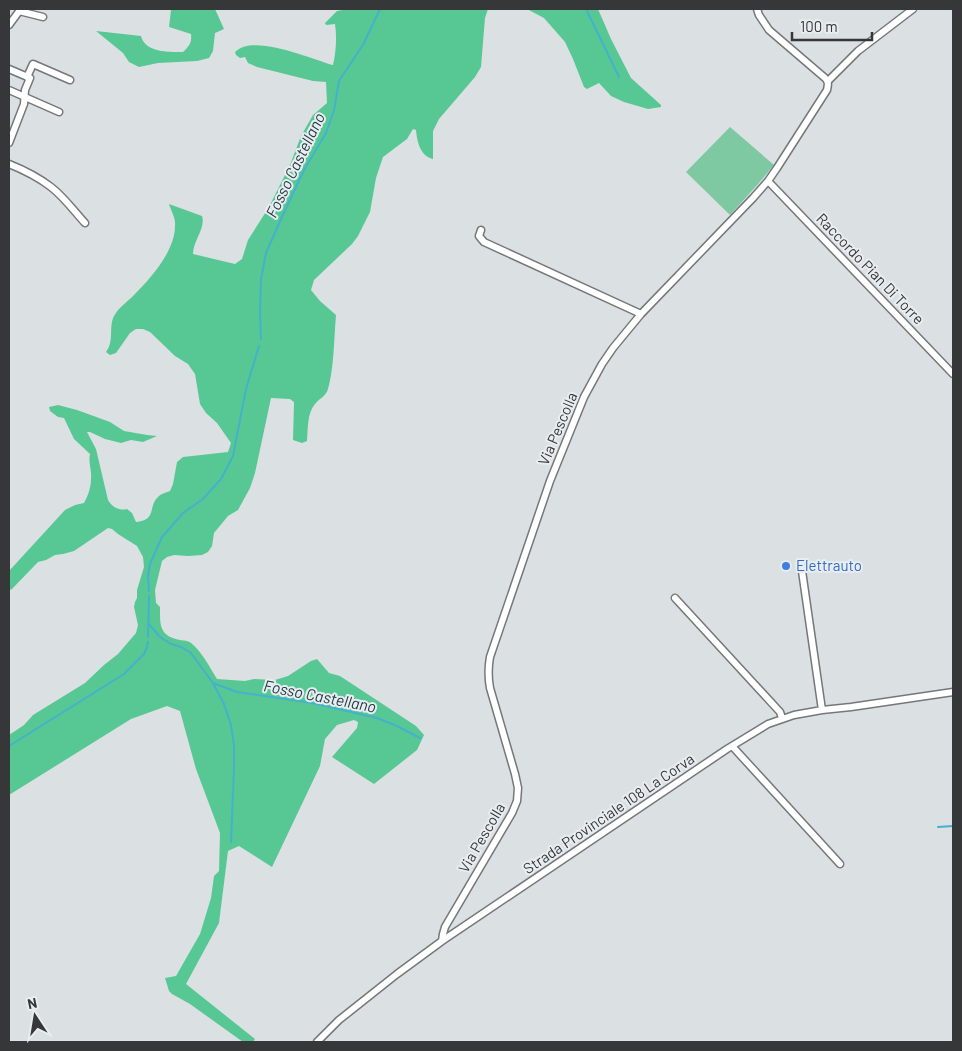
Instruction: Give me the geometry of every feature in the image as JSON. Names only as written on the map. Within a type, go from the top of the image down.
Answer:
[{"type":"street","points":[[757,9],[758,15],[769,30],[828,81],[858,52],[913,9]]},
{"type":"street","points":[[9,25],[20,10],[43,17]]},
{"type":"street","points":[[27,76],[33,64],[70,80]]},
{"type":"street","points":[[9,69],[30,78],[25,90],[24,104],[9,143]]},
{"type":"street","name":"Via Pescolla","points":[[442,941],[445,927],[512,813],[517,801],[518,788],[515,774],[488,678],[488,667],[550,481],[580,405],[613,348],[640,314],[768,182],[827,90],[828,81]]},
{"type":"street","points":[[9,90],[59,112]]},
{"type":"street","points":[[9,164],[26,171],[52,188],[85,223]]},
{"type":"street","name":"Raccordo Pian Di Torre","points":[[768,182],[953,374]]},
{"type":"street","points":[[481,230],[479,236],[484,242],[640,314]]},
{"type":"street","points":[[801,564],[822,710]]},
{"type":"street","points":[[675,598],[780,712],[782,718]]},
{"type":"street","name":"Strada Provinciale 108 La Corva","points":[[317,1042],[339,1020],[442,941],[732,746],[768,724],[782,718],[822,710],[851,708],[953,692]]},
{"type":"street","points":[[732,746],[840,864]]},
{"type":"green space","points":[[215,9],[224,29],[215,33],[213,51],[209,58],[197,61],[158,63],[139,67],[129,62],[123,53],[96,31],[141,36],[143,42],[153,49],[183,52],[190,44],[191,34],[169,27],[171,10]]},
{"type":"green space","points":[[348,9],[488,9],[485,18],[481,67],[475,77],[439,119],[433,131],[433,159],[422,151],[418,143],[416,130],[413,129],[407,139],[383,157],[376,178],[370,212],[358,236],[314,280],[311,290],[336,315],[330,381],[326,393],[312,408],[308,421],[307,441],[302,443],[293,440],[294,402],[290,399],[271,398],[255,473],[250,488],[238,510],[228,516],[214,533],[212,546],[208,552],[202,555],[174,555],[162,561],[155,590],[156,603],[160,607],[160,619],[164,633],[173,638],[191,643],[202,655],[217,679],[245,681],[254,679],[275,680],[288,676],[317,659],[329,673],[340,676],[416,726],[424,735],[417,750],[374,784],[332,757],[357,728],[358,722],[354,720],[337,725],[325,739],[320,766],[272,867],[239,846],[228,851],[219,923],[186,984],[255,1039],[253,1042],[243,1042],[190,1004],[172,994],[169,991],[165,978],[176,976],[200,934],[211,898],[214,876],[219,871],[220,833],[196,769],[180,711],[167,706],[131,719],[9,795],[9,735],[24,725],[33,715],[85,683],[118,654],[136,633],[138,625],[134,607],[144,567],[143,557],[137,546],[108,528],[74,551],[55,555],[38,562],[11,590],[9,588],[9,571],[65,510],[84,503],[90,488],[90,454],[74,439],[64,418],[58,417],[50,411],[49,407],[58,405],[77,410],[110,422],[124,431],[157,436],[143,442],[131,440],[121,443],[87,432],[96,449],[108,500],[116,508],[127,509],[132,513],[136,522],[143,521],[150,516],[155,500],[160,495],[170,491],[177,462],[183,457],[228,452],[231,443],[200,404],[195,374],[188,364],[175,356],[150,332],[136,329],[130,333],[116,353],[110,355],[106,352],[111,340],[113,318],[148,281],[167,254],[174,235],[175,226],[169,204],[202,216],[201,230],[193,254],[235,264],[242,259],[248,240],[269,207],[290,165],[301,136],[313,115],[327,103],[326,82],[313,81],[257,67],[248,63],[245,57],[240,58],[235,52],[243,47],[255,45],[268,46],[333,65],[336,44],[335,24],[326,25],[325,23],[337,11]]},
{"type":"green space","points":[[527,9],[598,9],[631,78],[661,107],[648,109],[624,102],[611,96],[599,83],[587,89],[584,87],[565,42],[544,18]]},
{"type":"green space","points":[[730,127],[774,165],[730,215],[686,172]]},
{"type":"waterway","name":"Fosso Castellano","points":[[261,339],[261,279],[266,253],[304,170],[326,133],[334,110],[339,81],[363,45],[380,9]]},
{"type":"waterway","name":"Fosso Castellano","points":[[586,9],[619,77]]},
{"type":"waterway","name":"Fosso Castellano","points":[[149,591],[148,576],[150,564],[162,537],[183,513],[203,499],[221,479],[233,456],[246,389],[259,346]]},
{"type":"waterway","name":"Fosso Castellano","points":[[148,637],[149,596]]},
{"type":"waterway","name":"Fosso Castellano","points":[[149,624],[160,637],[191,653],[213,683],[224,704],[231,725],[234,746],[231,842]]},
{"type":"waterway","name":"Fosso Castellano","points":[[9,746],[124,674],[144,654],[148,642]]},
{"type":"waterway","name":"Fosso Castellano","points":[[213,683],[237,692],[312,703],[377,718],[420,738]]},
{"type":"waterway","points":[[938,827],[953,826]]},
{"type":"place","name":"Elettrauto","points":[[786,566]]}]
